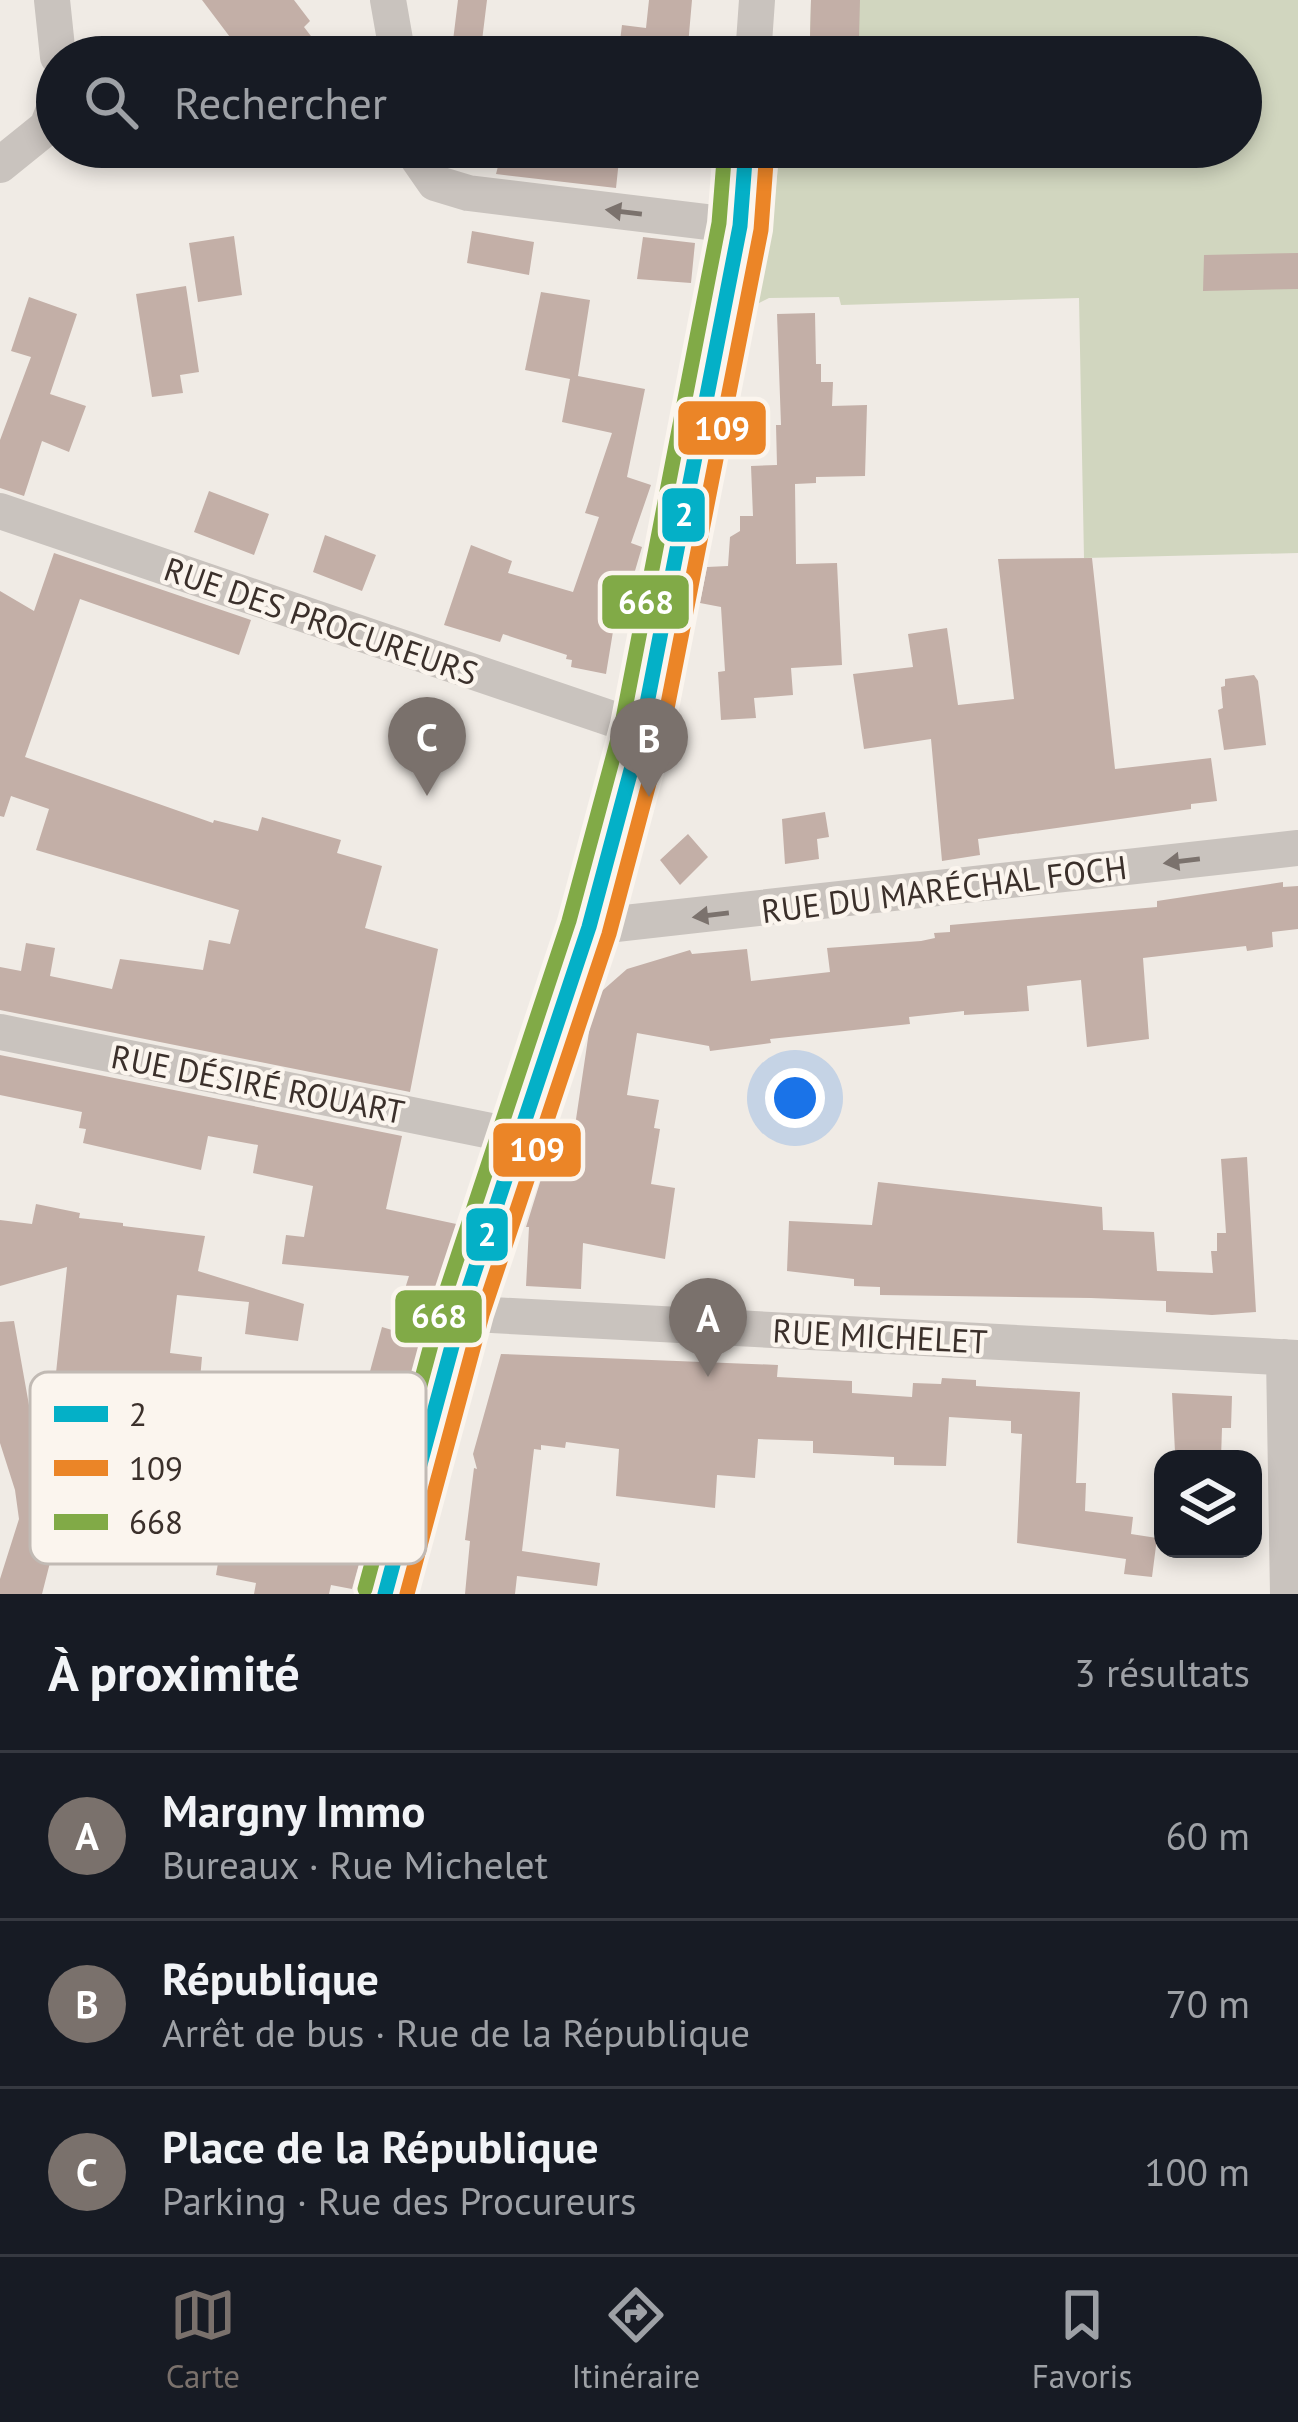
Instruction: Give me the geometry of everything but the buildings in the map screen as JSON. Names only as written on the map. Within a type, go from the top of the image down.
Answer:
[{"type":"street","points":[[52,0],[56,36]]},
{"type":"street","points":[[388,0],[394,36]]},
{"type":"street","points":[[754,36],[757,0]]},
{"type":"street","points":[[0,165],[36,136]]},
{"type":"street","points":[[425,168],[436,183],[468,193],[740,226]]},
{"type":"street","points":[[426,1443],[516,1136],[589,927],[642,729],[740,226],[744,168]]},
{"type":"street","name":"RUE DES PROCUREURS","points":[[0,511],[642,729]]},
{"type":"street","name":"RUE DU MARÉCHAL FOCH","points":[[589,927],[1298,848]]},
{"type":"street","name":"RUE DÉSIRÉ ROUART","points":[[0,1032],[516,1136]]},
{"type":"street","name":"RUE MICHELET","points":[[462,1310],[492,1316],[1291,1358]]},
{"type":"street","points":[[1288,1594],[1291,1358]]},
{"type":"street","points":[[385,1594],[393,1564]]},
{"type":"green space","points":[[811,0],[1298,0],[1298,553],[1084,558],[1079,298],[841,305],[839,297],[769,298],[757,304],[778,168],[1262,168],[1262,36],[810,36]]},
{"type":"transit line","name":"668","points":[[424,1372],[569,921],[622,724],[719,223],[723,168]]},
{"type":"transit line","name":"2","points":[[426,1442],[462,1309],[589,927],[642,729],[740,226],[744,168]]},
{"type":"transit line","name":"109","points":[[426,1523],[482,1315],[609,934],[662,734],[761,230],[766,168]]},
{"type":"transit line","name":"668","points":[[365,1589],[372,1564]]},
{"type":"transit line","name":"2","points":[[385,1594],[393,1564]]},
{"type":"transit line","name":"109","points":[[407,1594],[415,1564]]},
{"type":"place","name":"Place de la République","points":[[427,796]]},
{"type":"place","name":"République","points":[[649,797]]},
{"type":"place","name":"Margny Immo","points":[[708,1377]]}]
